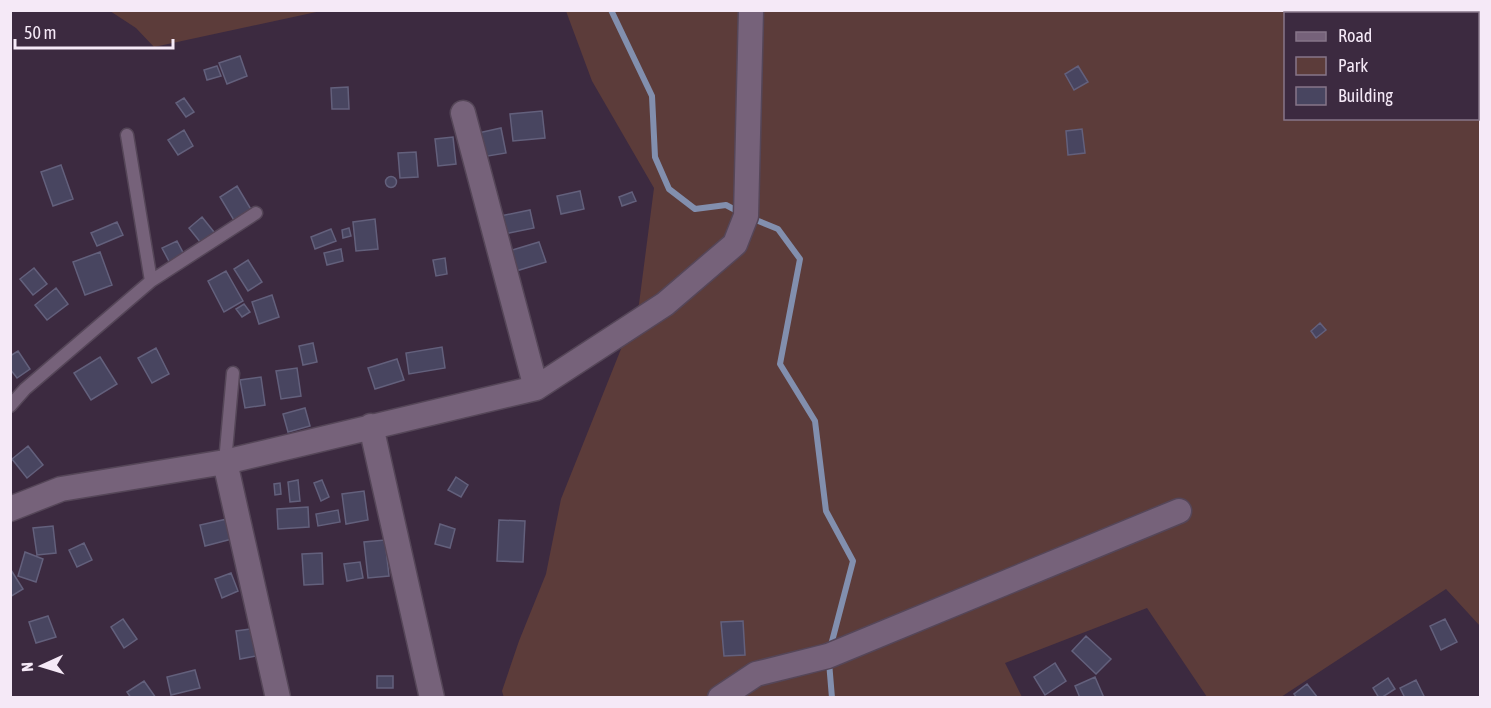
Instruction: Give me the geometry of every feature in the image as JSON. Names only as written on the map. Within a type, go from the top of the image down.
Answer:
[{"type":"street","points":[[10,509],[61,489],[225,462],[536,388],[664,304],[735,244],[746,216],[751,10]]},
{"type":"street","points":[[463,113],[536,388]]},
{"type":"street","points":[[371,426],[432,698]]},
{"type":"street","points":[[225,462],[278,698]]},
{"type":"street","points":[[720,698],[756,674],[828,656],[1179,511]]},
{"type":"lane","points":[[127,135],[151,281]]},
{"type":"lane","points":[[10,406],[25,389],[151,281],[256,213]]},
{"type":"lane","points":[[225,462],[233,373]]},
{"type":"green space","points":[[110,11],[321,11],[154,47],[136,28]]},
{"type":"green space","points":[[566,11],[1480,11],[1480,626],[1446,589],[1281,697],[1207,697],[1147,608],[1005,663],[1022,697],[504,698],[502,691],[546,574],[561,499],[639,304],[654,188],[592,81]]},
{"type":"building","points":[[240,56],[247,76],[227,84],[219,63]]},
{"type":"building","points":[[217,66],[221,76],[207,80],[204,70]]},
{"type":"building","points":[[1078,66],[1088,82],[1074,90],[1065,74]]},
{"type":"building","points":[[348,87],[349,109],[332,109],[331,88]]},
{"type":"building","points":[[184,98],[194,112],[186,117],[176,103]]},
{"type":"building","points":[[542,111],[545,138],[513,141],[510,114]]},
{"type":"building","points":[[501,128],[506,153],[482,157],[478,133]]},
{"type":"building","points":[[1082,129],[1085,153],[1068,155],[1066,131]]},
{"type":"building","points":[[184,130],[193,146],[178,155],[168,140]]},
{"type":"building","points":[[453,137],[456,164],[438,166],[435,139]]},
{"type":"building","points":[[416,152],[418,177],[400,178],[398,153]]},
{"type":"building","points":[[61,165],[73,199],[53,206],[41,172]]},
{"type":"building","points":[[391,176],[397,182],[391,188],[385,182]]},
{"type":"building","points":[[237,186],[252,211],[235,222],[220,197]]},
{"type":"building","points":[[580,191],[584,209],[561,214],[557,196]]},
{"type":"building","points":[[632,192],[636,201],[622,206],[619,197]]},
{"type":"building","points":[[530,210],[534,228],[504,234],[500,216]]},
{"type":"building","points":[[202,217],[218,237],[205,248],[189,228]]},
{"type":"building","points":[[375,219],[378,249],[356,251],[353,222]]},
{"type":"building","points":[[117,222],[123,235],[97,246],[91,233]]},
{"type":"building","points":[[349,228],[351,236],[343,238],[342,230]]},
{"type":"building","points":[[331,229],[336,241],[315,249],[311,237]]},
{"type":"building","points":[[177,241],[187,260],[172,267],[162,248]]},
{"type":"building","points":[[539,242],[546,262],[516,271],[509,251]]},
{"type":"building","points":[[341,249],[343,261],[327,265],[324,253]]},
{"type":"building","points":[[100,252],[112,285],[85,295],[73,262]]},
{"type":"building","points":[[445,258],[447,274],[436,276],[433,260]]},
{"type":"building","points":[[248,260],[262,282],[248,291],[234,269]]},
{"type":"building","points":[[34,268],[47,284],[33,295],[20,279]]},
{"type":"building","points":[[226,271],[243,301],[224,312],[208,281]]},
{"type":"building","points":[[56,288],[68,304],[47,320],[35,305]]},
{"type":"building","points":[[272,295],[279,317],[259,324],[252,302]]},
{"type":"building","points":[[244,304],[250,312],[242,317],[236,309]]},
{"type":"building","points":[[1320,323],[1326,330],[1316,338],[1311,331]]},
{"type":"building","points":[[313,343],[317,362],[303,365],[299,346]]},
{"type":"building","points":[[442,347],[445,368],[409,374],[406,353]]},
{"type":"building","points":[[156,348],[169,374],[152,383],[138,358]]},
{"type":"building","points":[[18,351],[30,369],[17,378],[10,369],[10,356]]},
{"type":"building","points":[[100,357],[117,384],[91,400],[74,373]]},
{"type":"building","points":[[397,359],[404,380],[375,389],[368,368]]},
{"type":"building","points":[[297,368],[301,396],[281,399],[276,371]]},
{"type":"building","points":[[261,377],[265,405],[245,408],[240,380]]},
{"type":"building","points":[[305,408],[310,426],[288,432],[283,414]]},
{"type":"building","points":[[28,446],[43,465],[27,478],[12,459]]},
{"type":"building","points":[[456,477],[468,485],[461,497],[448,490]]},
{"type":"building","points":[[298,480],[300,501],[290,502],[288,482]]},
{"type":"building","points":[[322,480],[329,497],[321,501],[314,483]]},
{"type":"building","points":[[280,483],[281,494],[275,495],[274,484]]},
{"type":"building","points":[[364,491],[368,520],[346,524],[342,494]]},
{"type":"building","points":[[308,507],[309,527],[278,529],[277,509]]},
{"type":"building","points":[[338,510],[340,522],[318,526],[316,514]]},
{"type":"building","points":[[227,519],[232,539],[205,546],[200,525]]},
{"type":"building","points":[[499,520],[525,521],[523,562],[497,561]]},
{"type":"building","points":[[440,524],[455,529],[450,548],[435,544]]},
{"type":"building","points":[[53,526],[56,553],[37,555],[33,528]]},
{"type":"building","points":[[385,540],[389,576],[368,578],[364,542]]},
{"type":"building","points":[[84,543],[92,560],[77,567],[69,550]]},
{"type":"building","points":[[25,552],[43,559],[36,582],[18,576]]},
{"type":"building","points":[[322,553],[323,584],[304,585],[302,554]]},
{"type":"building","points":[[360,562],[363,578],[347,581],[344,564]]},
{"type":"building","points":[[10,571],[23,589],[10,597]]},
{"type":"building","points":[[231,573],[238,591],[222,598],[215,579]]},
{"type":"building","points":[[48,616],[56,637],[36,643],[29,622]]},
{"type":"building","points":[[123,619],[137,639],[124,648],[111,627]]},
{"type":"building","points":[[1445,619],[1457,642],[1441,650],[1430,626]]},
{"type":"building","points":[[743,621],[745,655],[724,656],[721,622]]},
{"type":"building","points":[[257,628],[261,655],[240,659],[236,631]]},
{"type":"building","points":[[1086,636],[1111,659],[1096,674],[1072,651]]},
{"type":"building","points":[[1055,663],[1066,681],[1045,695],[1034,677]]},
{"type":"building","points":[[195,670],[200,688],[171,695],[167,677]]},
{"type":"building","points":[[377,676],[393,676],[393,688],[377,688]]},
{"type":"building","points":[[1095,677],[1104,698],[1080,698],[1075,686]]},
{"type":"building","points":[[1388,678],[1395,689],[1379,698],[1373,688]]},
{"type":"building","points":[[1416,680],[1425,698],[1405,698],[1400,688]]},
{"type":"building","points":[[144,681],[156,698],[131,698],[127,692]]},
{"type":"building","points":[[1307,684],[1318,698],[1297,698],[1294,694]]},
{"type":"waterway","points":[[611,10],[652,96],[655,157],[669,189],[695,209],[726,205],[739,212]]},
{"type":"waterway","points":[[751,218],[778,229],[800,259],[780,364],[815,421],[826,511],[853,561],[830,649]]},
{"type":"waterway","points":[[829,662],[832,698]]}]
